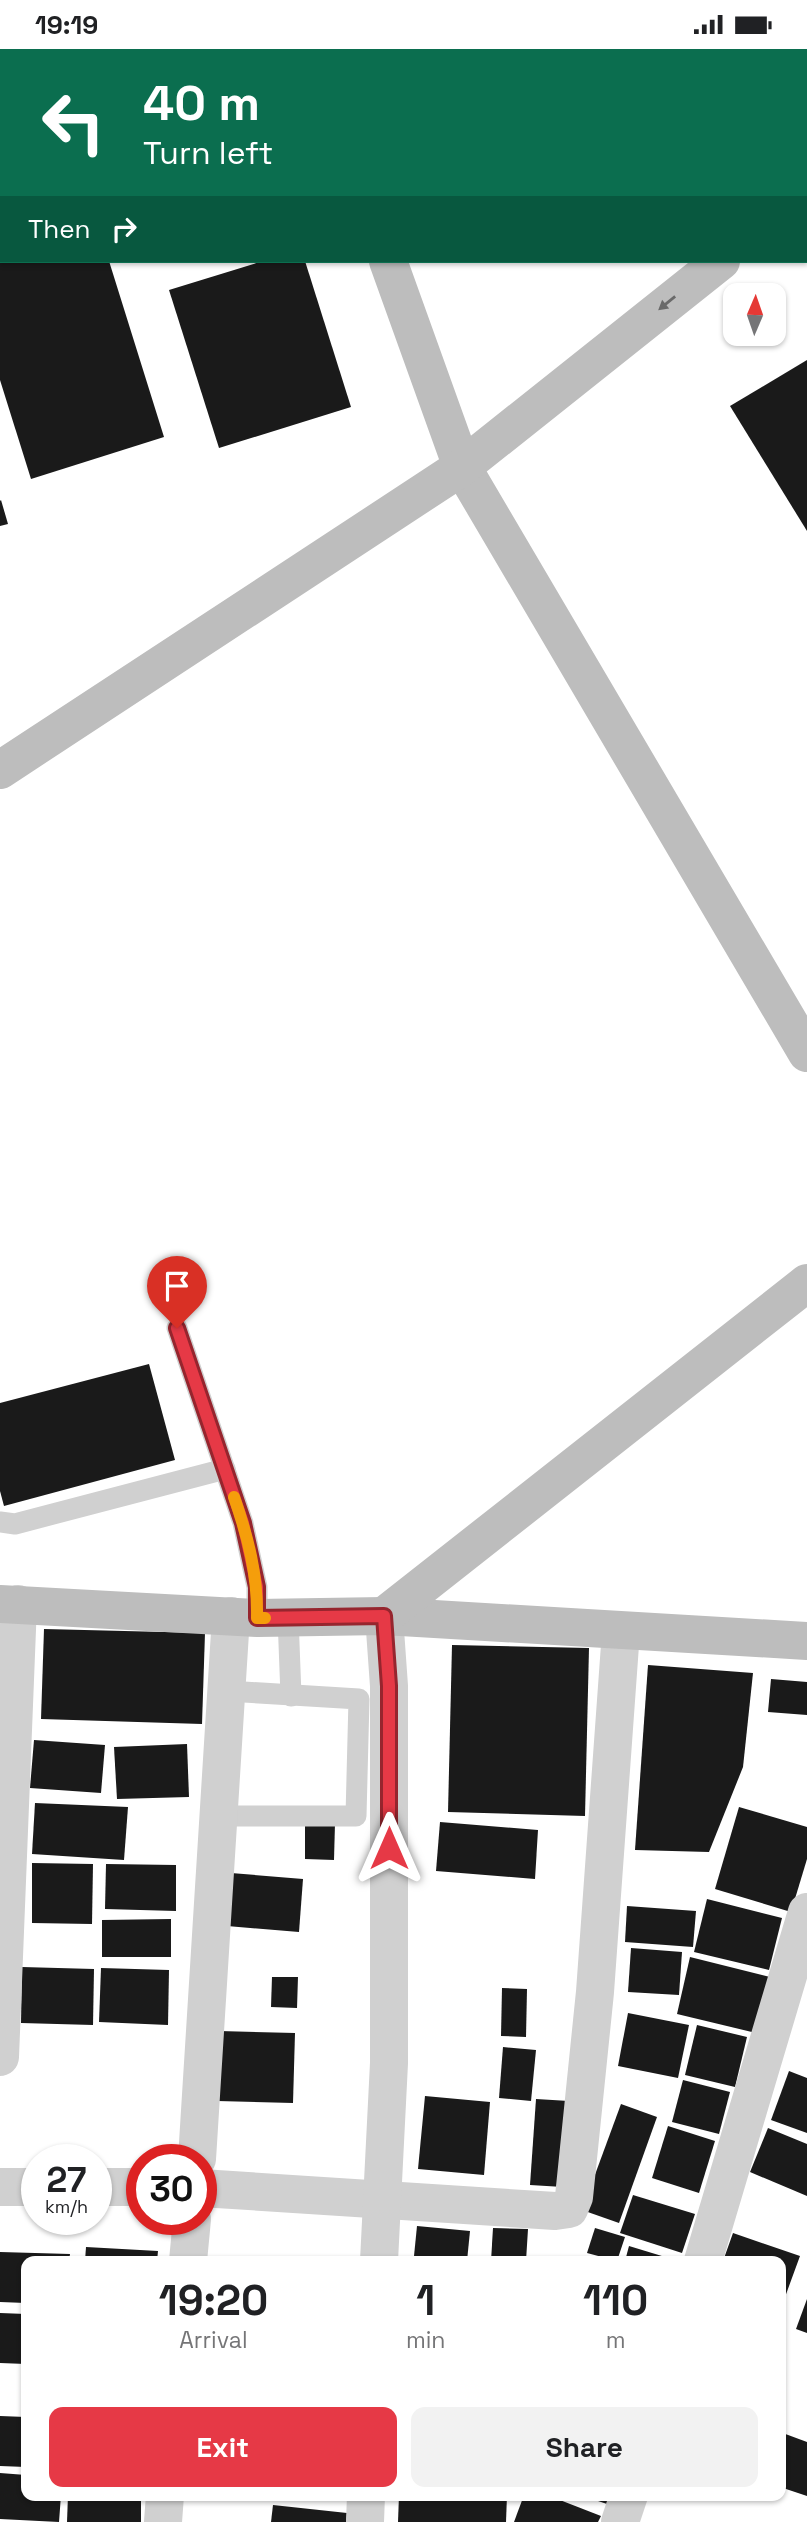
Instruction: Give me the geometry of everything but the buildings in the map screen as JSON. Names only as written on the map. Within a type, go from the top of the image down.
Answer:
[{"type":"street","points":[[389,263],[462,467],[807,1053]]},
{"type":"street","points":[[0,770],[462,467],[718,263]]},
{"type":"street","points":[[384,1616],[807,1283]]},
{"type":"street","points":[[0,2057],[9,1604],[259,1617],[384,1616],[807,1641]]},
{"type":"street","points":[[379,2256],[389,2063],[389,1686],[384,1616]]},
{"type":"street","points":[[198,2144],[227,1691],[259,1617]]},
{"type":"street","points":[[217,2189],[555,2211],[569,2209],[574,2197],[595,1992],[621,1631]]},
{"type":"street","points":[[704,2256],[807,1912]]},
{"type":"street","points":[[0,2187],[21,2187]]},
{"type":"street","points":[[188,2256],[190,2235]]},
{"type":"street","points":[[163,2522],[165,2501]]},
{"type":"street","points":[[365,2522],[366,2501]]},
{"type":"street","points":[[620,2522],[627,2501]]},
{"type":"lane","points":[[177,1328],[243,1523],[257,1587],[259,1617],[291,1696]]},
{"type":"lane","points":[[0,1522],[15,1524],[225,1469]]},
{"type":"lane","points":[[218,1816],[356,1816],[359,1699],[227,1691]]},
{"type":"slow traffic","points":[[234,1497],[243,1523],[257,1587],[257,1618],[265,1618]]},
{"type":"route","points":[[177,1328],[243,1523],[257,1587],[257,1618],[384,1616],[389,1686],[389,1848]]}]
